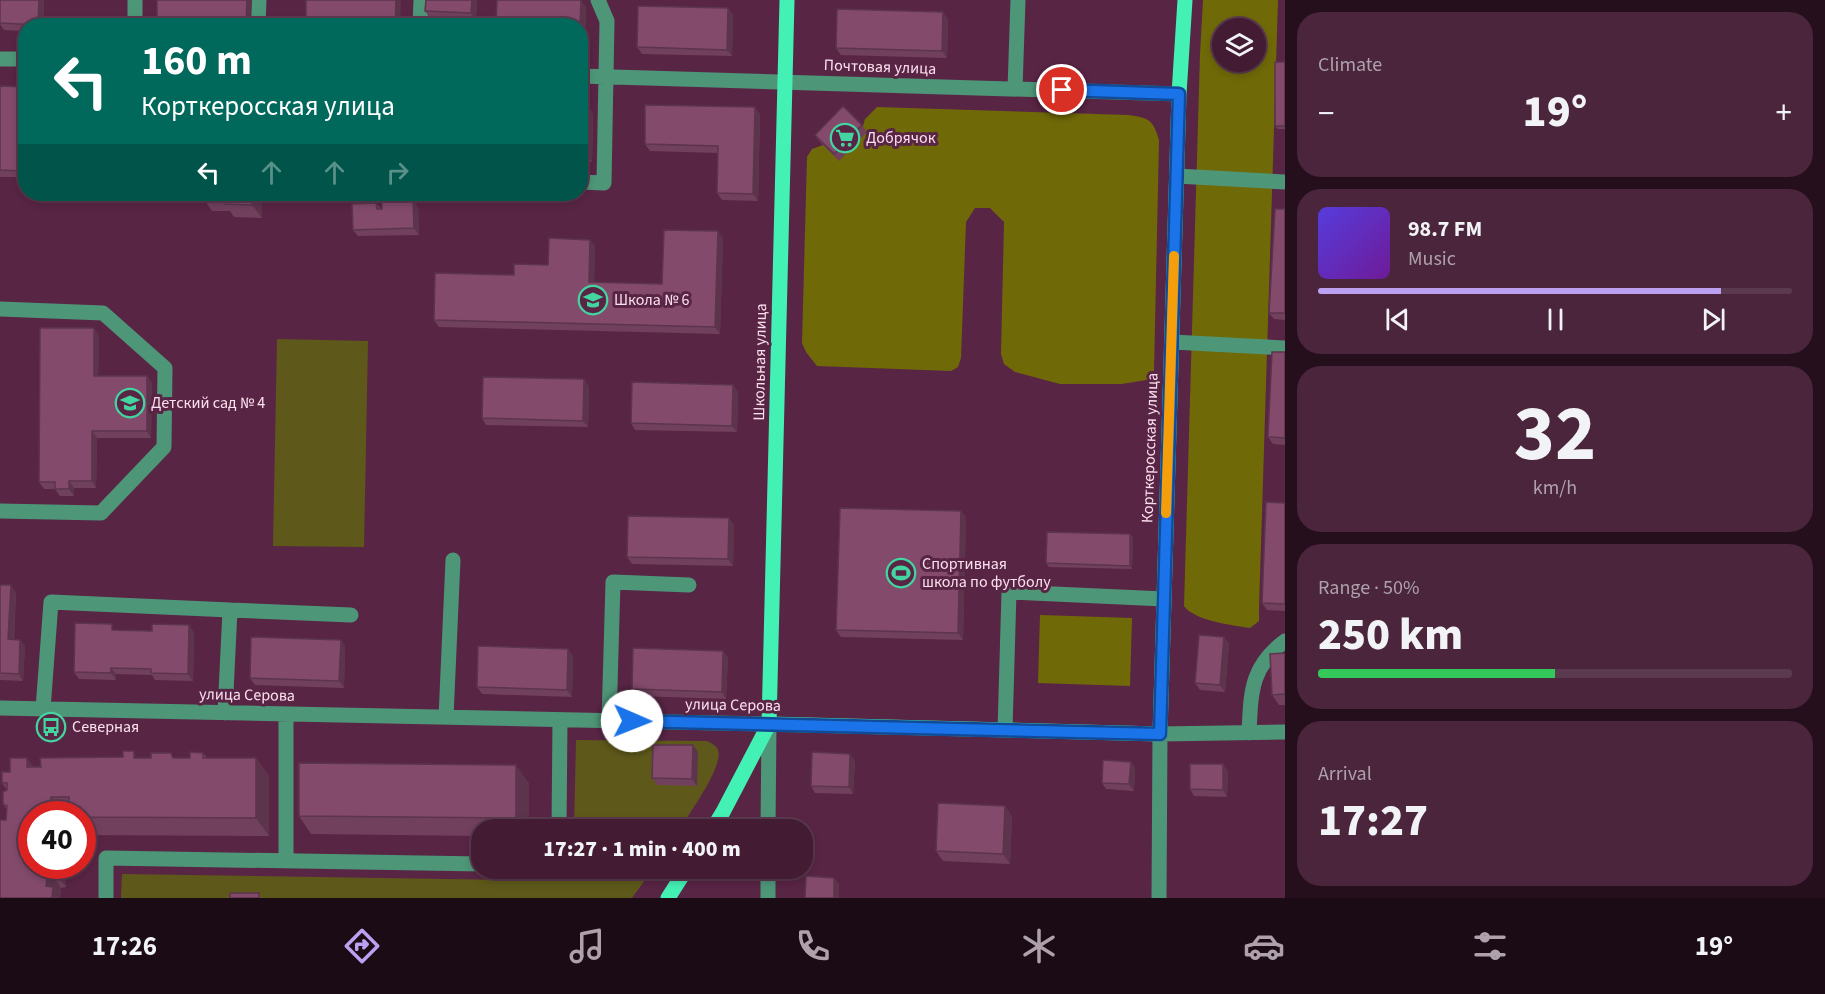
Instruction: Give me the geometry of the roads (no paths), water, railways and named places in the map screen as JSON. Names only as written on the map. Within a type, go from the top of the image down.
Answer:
[{"type":"main road","name":"Школьная улица","points":[[719,819],[769,724],[787,0]]},
{"type":"main road","name":"Корткеросская улица","points":[[1160,734],[1179,94],[1185,0]]},
{"type":"main road","name":"улица Серова","points":[[769,724],[1160,734]]},
{"type":"main road","points":[[668,898],[680,879]]},
{"type":"street","points":[[135,0],[135,18]]},
{"type":"street","points":[[258,18],[259,0]]},
{"type":"street","points":[[420,18],[421,0]]},
{"type":"street","points":[[588,182],[604,183],[607,21],[598,0]]},
{"type":"street","points":[[1015,89],[1018,0]]},
{"type":"street","points":[[0,59],[18,59]]},
{"type":"street","name":"Почтовая улица","points":[[588,76],[1179,94]]},
{"type":"street","points":[[1177,176],[1285,182]]},
{"type":"street","points":[[0,309],[103,313],[165,368],[164,447],[101,513],[0,511]]},
{"type":"street","points":[[1172,342],[1285,348]]},
{"type":"street","points":[[446,717],[453,560]]},
{"type":"street","points":[[609,721],[613,582],[689,585]]},
{"type":"street","points":[[1005,730],[1009,592],[1164,599]]},
{"type":"street","points":[[43,709],[51,602],[351,615]]},
{"type":"street","points":[[225,713],[230,610]]},
{"type":"street","points":[[1249,733],[1251,691],[1258,671],[1271,651],[1285,641]]},
{"type":"street","name":"улица Серова","points":[[0,708],[769,724]]},
{"type":"street","points":[[286,714],[286,861]]},
{"type":"street","points":[[559,819],[560,720]]},
{"type":"street","name":"Школьная улица","points":[[768,819],[769,724]]},
{"type":"street","name":"улица Серова","points":[[1160,734],[1285,732]]},
{"type":"street","name":"Корткеросская улица","points":[[1159,898],[1160,734]]},
{"type":"street","points":[[106,898],[106,858],[471,864]]},
{"type":"street","points":[[768,879],[768,898]]},
{"type":"place","name":"Добрячок","points":[[845,138]]},
{"type":"place","name":"Школа № 6","points":[[593,300]]},
{"type":"place","name":"Детский сад № 4","points":[[130,403]]},
{"type":"place","name":"Спортивная школа по футболу","points":[[901,573]]},
{"type":"place","name":"Северная","points":[[51,727]]}]
